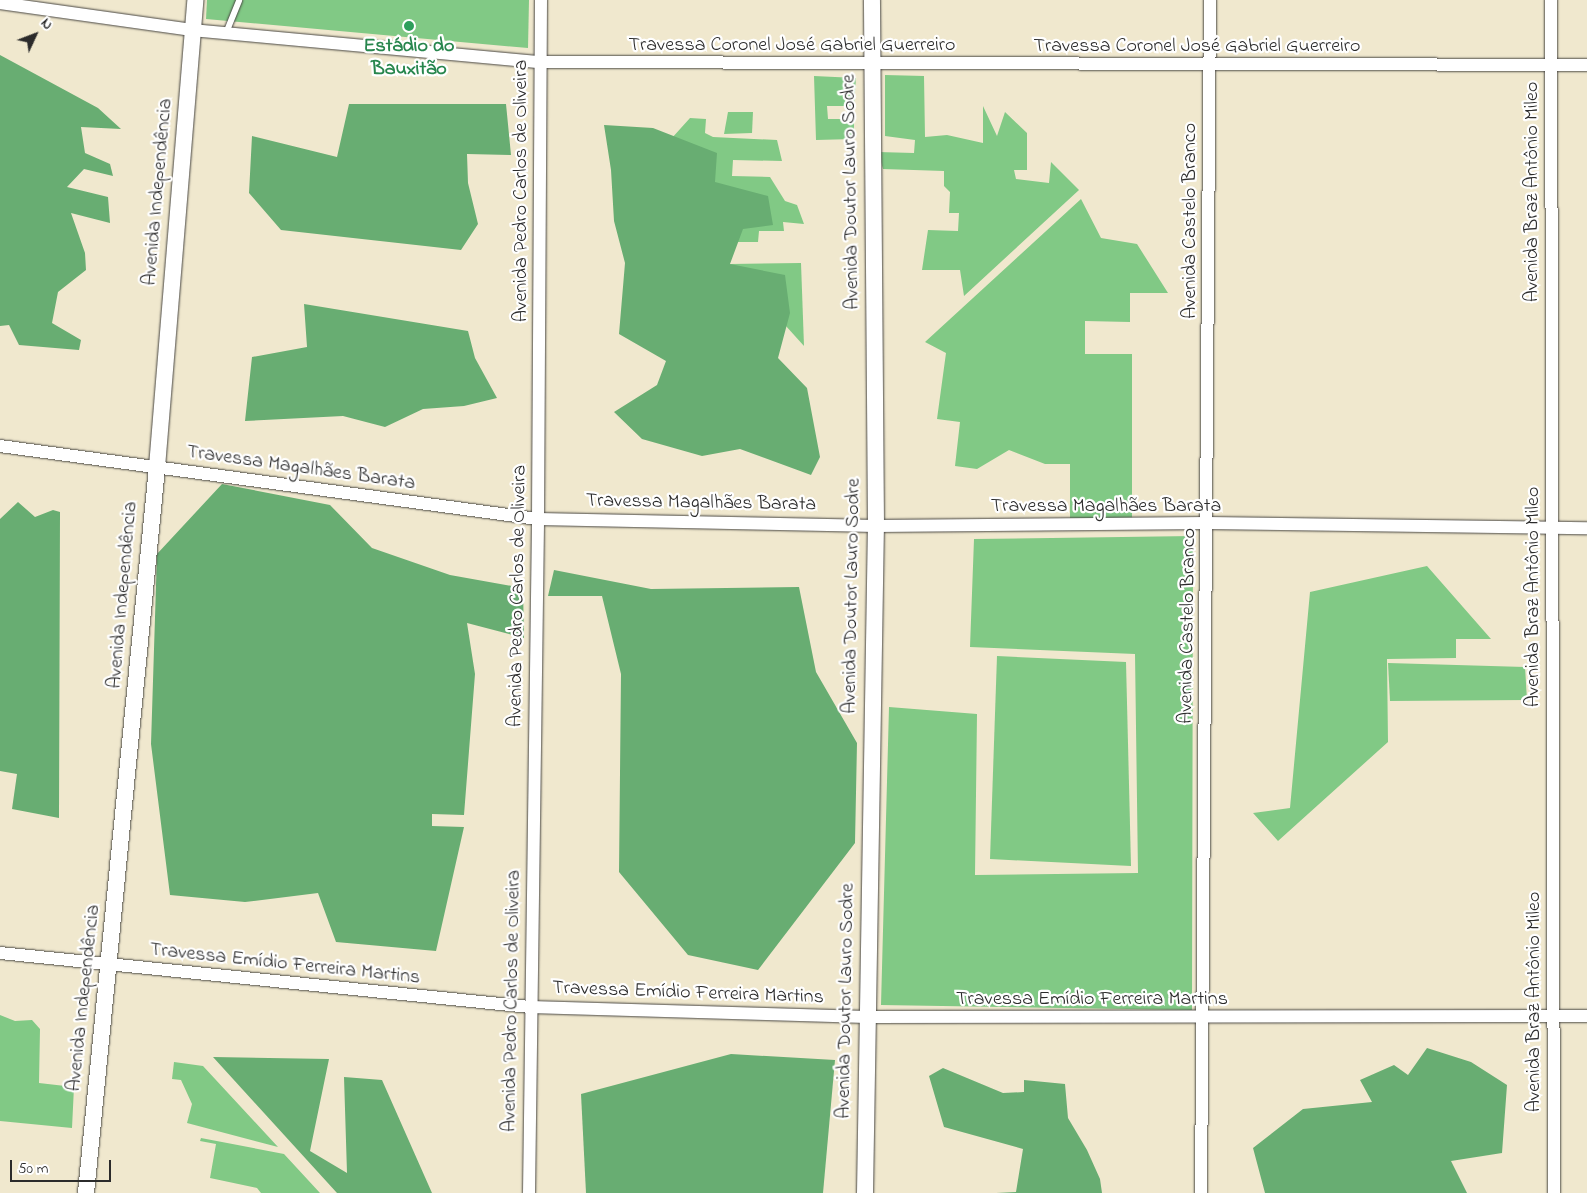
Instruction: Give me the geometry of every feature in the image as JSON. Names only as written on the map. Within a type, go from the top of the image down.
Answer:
[{"type":"street","name":"Avenida Independência","points":[[86,1193],[156,467],[195,0]]},
{"type":"street","name":"Avenida Pedro Carlos de Oliveira","points":[[529,1193],[538,518],[541,0]]},
{"type":"street","name":"Avenida Doutor Lauro Sodre","points":[[865,1193],[876,526],[872,0]]},
{"type":"street","name":"Avenida Castelo Branco","points":[[1201,1193],[1208,523],[1210,0]]},
{"type":"street","name":"Avenida Braz Antônio Mileo","points":[[1550,0],[1554,1193]]},
{"type":"street","name":"Travessa Coronel José Gabriel Guerreiro","points":[[0,3],[192,30],[540,62],[1210,66],[1587,65]]},
{"type":"street","name":"Travessa Magalhães Barata","points":[[0,446],[538,518],[876,526],[1208,523],[1587,528]]},
{"type":"street","name":"Travessa Emídio Ferreira Martins","points":[[0,953],[530,1007],[867,1017],[1587,1016]]},
{"type":"lane","points":[[226,33],[239,0]]},
{"type":"green space","name":"Estádio do Bauxitão","points":[[207,0],[529,0],[528,48],[206,19]]},
{"type":"green space","points":[[0,55],[98,108],[121,129],[81,127],[85,153],[110,164],[113,176],[84,169],[67,187],[108,197],[110,223],[71,213],[85,253],[86,270],[58,292],[52,323],[81,340],[79,350],[19,345],[9,325],[0,326]]},
{"type":"green space","points":[[885,75],[924,76],[925,137],[947,135],[983,143],[983,106],[997,136],[1005,112],[1027,133],[1027,170],[1014,170],[1016,179],[1049,183],[1051,162],[1079,190],[964,296],[960,270],[922,270],[928,230],[958,231],[959,213],[949,213],[950,192],[944,186],[944,171],[883,169],[878,152],[914,153],[915,140],[885,136]]},
{"type":"green space","points":[[814,76],[856,78],[854,106],[827,106],[828,119],[854,119],[854,139],[816,140]]},
{"type":"green space","points":[[349,104],[506,104],[511,155],[467,154],[468,183],[478,224],[461,250],[281,230],[249,193],[252,136],[337,157]]},
{"type":"green space","points":[[728,112],[753,112],[752,133],[724,134]]},
{"type":"green space","points":[[690,118],[706,119],[705,133],[713,137],[777,140],[782,161],[733,160],[732,176],[770,177],[785,201],[797,205],[804,224],[783,222],[784,231],[759,231],[758,242],[709,242],[643,170]]},
{"type":"green space","points":[[604,125],[653,128],[717,153],[715,182],[768,196],[773,225],[743,229],[730,264],[785,275],[790,313],[778,358],[807,388],[820,457],[811,475],[740,449],[702,456],[642,439],[614,412],[657,385],[666,361],[619,334],[625,263],[614,221],[611,170]]},
{"type":"green space","points":[[1081,199],[1101,238],[1137,244],[1168,293],[1130,293],[1130,322],[1085,321],[1085,354],[1132,354],[1132,518],[1070,518],[1070,464],[1045,464],[1009,450],[977,469],[955,466],[960,422],[937,419],[946,353],[925,342]]},
{"type":"green space","points":[[801,263],[804,346],[730,264]]},
{"type":"green space","points":[[304,304],[468,331],[475,358],[497,398],[464,406],[423,409],[385,427],[343,416],[245,421],[252,357],[307,347]]},
{"type":"green space","points":[[222,484],[330,505],[372,548],[450,575],[523,588],[524,638],[467,623],[475,674],[464,815],[432,814],[432,826],[464,827],[436,951],[336,942],[318,893],[245,902],[170,895],[151,744],[157,554]]},
{"type":"green space","points":[[18,502],[35,517],[53,510],[60,512],[59,818],[12,809],[17,774],[0,771],[0,519]]},
{"type":"green space","points":[[1193,536],[1192,1010],[881,1005],[889,707],[977,714],[975,875],[1138,873],[1135,654],[970,647],[974,539]]},
{"type":"green space","points":[[1427,566],[1491,639],[1456,639],[1456,658],[1387,659],[1388,742],[1278,841],[1253,813],[1290,808],[1310,592]]},
{"type":"green space","points":[[554,570],[651,589],[799,587],[816,672],[857,743],[855,843],[758,970],[688,955],[619,872],[621,674],[602,596],[548,596]]},
{"type":"green space","points":[[997,656],[1126,662],[1131,866],[990,859]]},
{"type":"green space","points":[[1388,663],[1525,667],[1527,700],[1390,701]]},
{"type":"green space","points":[[0,1015],[15,1021],[32,1020],[40,1029],[39,1083],[74,1087],[72,1128],[0,1121]]},
{"type":"green space","points":[[1427,1048],[1471,1062],[1507,1085],[1502,1153],[1451,1161],[1467,1193],[1265,1193],[1253,1148],[1303,1109],[1372,1102],[1360,1080],[1394,1065],[1408,1075]]},
{"type":"green space","points":[[731,1054],[835,1060],[823,1193],[586,1193],[581,1094]]},
{"type":"green space","points":[[213,1057],[329,1059],[310,1151],[347,1173],[344,1077],[382,1080],[432,1193],[337,1193]]},
{"type":"green space","points":[[174,1062],[203,1066],[278,1147],[187,1123],[192,1104],[181,1080],[172,1079]]},
{"type":"green space","points":[[943,1068],[1003,1093],[1024,1092],[1024,1080],[1065,1084],[1068,1118],[1087,1150],[1100,1179],[1102,1193],[996,1193],[1016,1192],[1023,1149],[944,1127],[929,1076]]},
{"type":"green space","points":[[201,1138],[284,1154],[320,1193],[261,1193],[257,1188],[210,1178],[216,1144],[200,1141]]},
{"type":"place","name":"Estádio do Bauxitão","points":[[409,26]]}]
